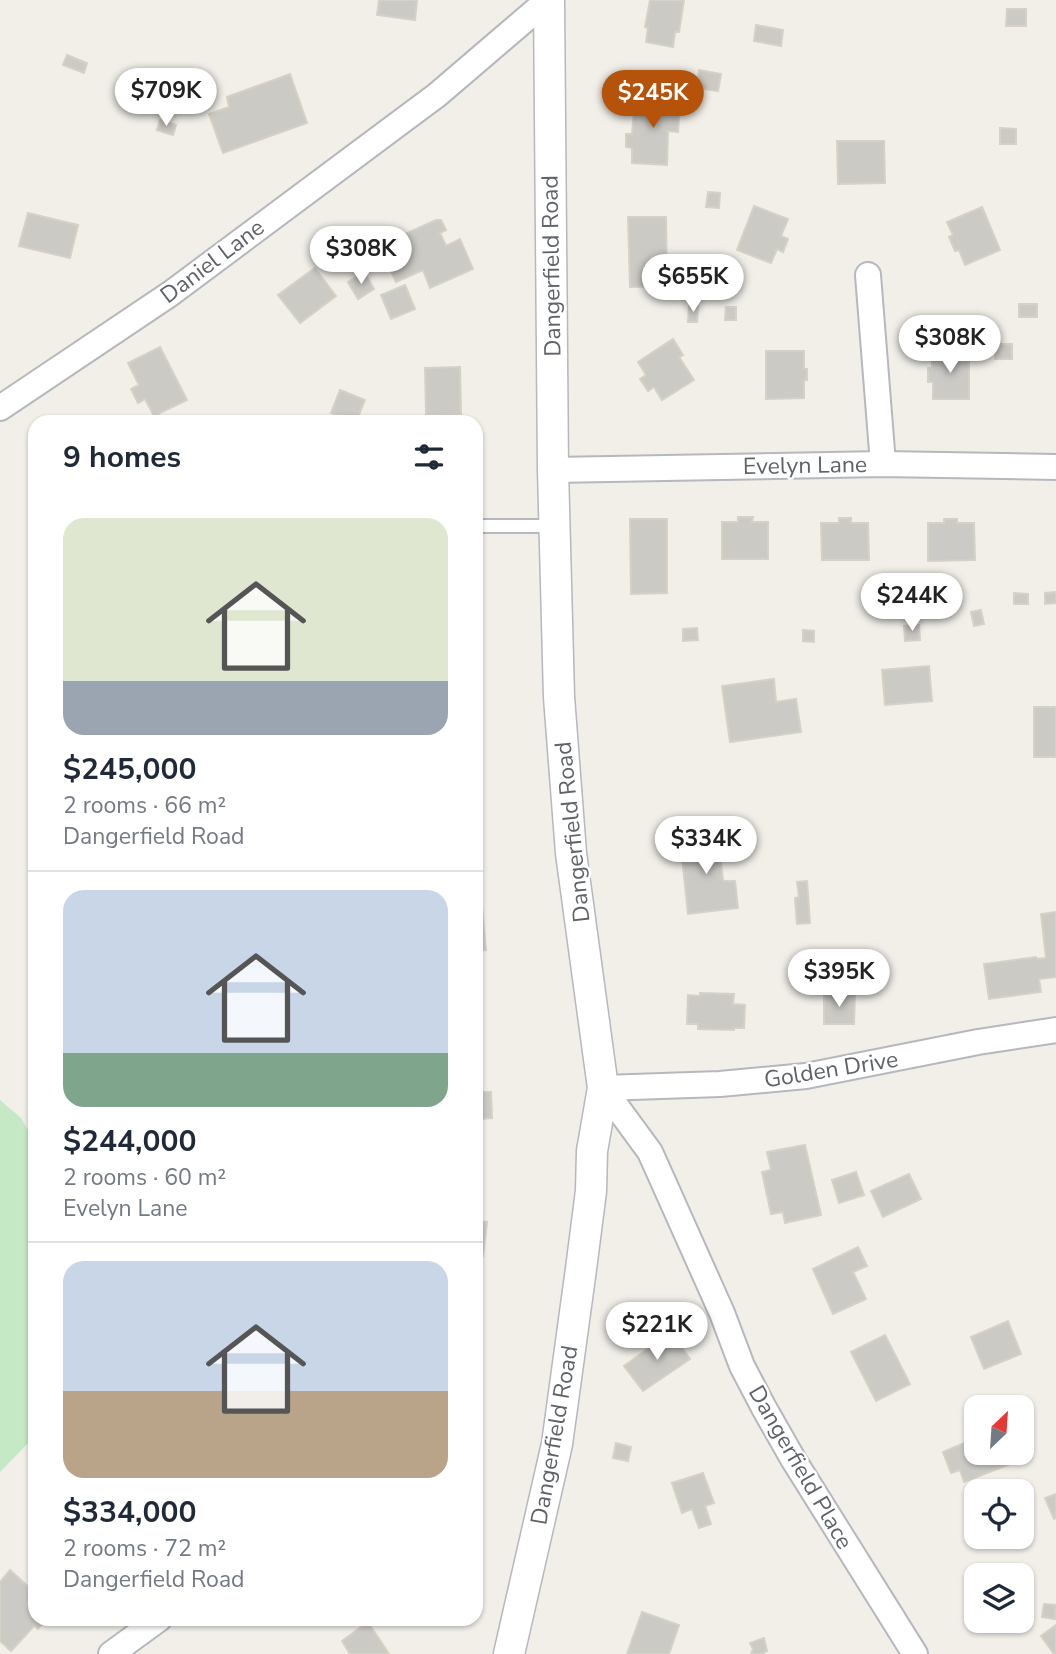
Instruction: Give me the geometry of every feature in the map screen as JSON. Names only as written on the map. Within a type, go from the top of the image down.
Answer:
[{"type":"street","name":"Daniel Lane","points":[[0,408],[170,294],[437,95],[548,0]]},
{"type":"street","name":"Dangerfield Road","points":[[509,1654],[557,1444],[603,1088],[570,840],[559,697],[553,470],[548,0]]},
{"type":"street","points":[[868,275],[883,464]]},
{"type":"street","name":"Evelyn Lane","points":[[553,470],[883,464],[1056,467]]},
{"type":"street","name":"Golden Drive","points":[[603,1088],[693,1086],[806,1076],[978,1042],[1056,1030]]},
{"type":"street","name":"Dangerfield Place","points":[[603,1088],[650,1152],[722,1313],[742,1366],[764,1408],[915,1654]]},
{"type":"street","points":[[111,1654],[149,1626]]},
{"type":"lane","points":[[483,526],[555,526]]},
{"type":"green space","points":[[0,1100],[21,1118],[28,1130],[28,1443],[0,1472]]},
{"type":"building","points":[[379,0],[417,0],[415,20],[377,15]]},
{"type":"building","points":[[650,0],[684,0],[679,32],[675,32],[673,47],[646,42],[648,28],[645,27]]},
{"type":"building","points":[[1007,9],[1026,9],[1026,26],[1006,26]]},
{"type":"building","points":[[756,25],[783,30],[781,46],[754,41]]},
{"type":"building","points":[[67,55],[87,63],[84,73],[63,65]]},
{"type":"building","points":[[699,70],[721,74],[718,91],[697,88]]},
{"type":"building","points":[[290,74],[307,123],[223,153],[209,114],[229,107],[227,97]]},
{"type":"building","points":[[635,99],[680,100],[678,132],[668,131],[667,165],[632,163],[632,148],[626,147],[626,134],[632,134]]},
{"type":"building","points":[[160,120],[176,125],[173,135],[157,130]]},
{"type":"building","points":[[1000,128],[1016,129],[1016,144],[1000,144]]},
{"type":"building","points":[[837,141],[884,141],[885,183],[838,184]]},
{"type":"building","points":[[708,192],[720,193],[719,208],[706,207]]},
{"type":"building","points":[[754,206],[788,219],[781,236],[788,239],[783,252],[777,249],[771,263],[737,250]]},
{"type":"building","points":[[982,207],[1000,250],[965,265],[959,250],[955,251],[949,237],[953,235],[947,222]]},
{"type":"building","points":[[28,213],[78,225],[70,258],[19,246]]},
{"type":"building","points":[[628,217],[666,217],[667,286],[630,287]]},
{"type":"building","points":[[441,220],[446,230],[440,233],[446,246],[460,239],[473,269],[430,288],[423,270],[396,282],[383,255],[398,248],[394,239]]},
{"type":"building","points":[[315,268],[336,296],[300,323],[278,295]]},
{"type":"building","points":[[364,272],[374,289],[358,299],[348,282]]},
{"type":"building","points":[[405,285],[415,309],[391,319],[381,295]]},
{"type":"building","points":[[1019,304],[1037,304],[1037,317],[1019,317]]},
{"type":"building","points":[[689,306],[698,306],[697,322],[688,322]]},
{"type":"building","points":[[726,307],[736,307],[736,320],[725,320]]},
{"type":"building","points":[[673,339],[683,355],[679,357],[694,380],[662,400],[654,387],[648,391],[640,379],[646,375],[638,362]]},
{"type":"building","points":[[995,344],[1012,344],[1012,359],[995,359]]},
{"type":"building","points":[[160,347],[187,400],[153,415],[145,399],[138,403],[131,389],[139,385],[128,363]]},
{"type":"building","points":[[766,351],[804,351],[807,380],[804,380],[804,398],[766,399]]},
{"type":"building","points":[[932,352],[969,352],[969,399],[933,399],[933,382],[928,382],[928,368],[932,368]]},
{"type":"building","points":[[460,367],[461,414],[426,415],[425,368]]},
{"type":"building","points":[[340,390],[365,400],[359,415],[331,413]]},
{"type":"building","points":[[738,517],[753,517],[752,522],[768,522],[768,559],[722,559],[722,522],[738,522]]},
{"type":"building","points":[[839,518],[851,518],[851,523],[868,523],[869,560],[822,560],[821,523],[839,523]]},
{"type":"building","points":[[630,519],[667,519],[667,593],[631,594]]},
{"type":"building","points":[[944,519],[957,519],[957,523],[974,523],[975,560],[928,561],[928,523],[944,523]]},
{"type":"building","points":[[1056,592],[1056,603],[1045,604],[1045,593]]},
{"type":"building","points":[[1014,593],[1028,594],[1028,604],[1014,604]]},
{"type":"building","points":[[981,610],[984,624],[974,626],[971,612]]},
{"type":"building","points":[[919,625],[920,640],[905,641],[904,626]]},
{"type":"building","points":[[697,628],[698,640],[683,641],[683,629]]},
{"type":"building","points":[[803,630],[814,631],[814,642],[803,641]]},
{"type":"building","points":[[929,666],[932,701],[885,705],[882,670]]},
{"type":"building","points":[[774,679],[776,702],[796,699],[801,732],[730,742],[722,686]]},
{"type":"building","points":[[1034,707],[1056,707],[1056,757],[1034,757]]},
{"type":"building","points":[[718,834],[723,881],[735,881],[738,908],[688,914],[680,838]]},
{"type":"building","points":[[807,881],[810,923],[797,924],[797,882]]},
{"type":"building","points":[[1056,912],[1056,977],[1039,979],[1041,992],[989,999],[984,964],[1046,958],[1041,914]]},
{"type":"building","points":[[483,918],[486,950],[483,950]]},
{"type":"building","points":[[700,993],[734,994],[733,1004],[745,1005],[744,1028],[698,1029],[698,1024],[687,1024],[688,995],[700,996]]},
{"type":"building","points":[[824,994],[855,994],[854,1024],[824,1024]]},
{"type":"building","points":[[483,1092],[491,1092],[492,1118],[483,1119]]},
{"type":"building","points":[[805,1145],[821,1215],[785,1223],[783,1212],[771,1214],[762,1172],[771,1170],[767,1152]]},
{"type":"building","points":[[856,1172],[864,1195],[839,1203],[832,1180]]},
{"type":"building","points":[[909,1174],[921,1199],[883,1217],[871,1191]]},
{"type":"building","points":[[483,1222],[487,1222],[483,1256]]},
{"type":"building","points":[[858,1247],[867,1266],[853,1272],[866,1299],[833,1314],[813,1269]]},
{"type":"building","points":[[1008,1321],[1021,1354],[984,1369],[971,1337]]},
{"type":"building","points":[[671,1332],[690,1359],[643,1391],[624,1366]]},
{"type":"building","points":[[885,1335],[910,1384],[876,1401],[851,1352]]},
{"type":"building","points":[[616,1443],[631,1447],[628,1461],[613,1458]]},
{"type":"building","points":[[964,1443],[964,1465],[1008,1465],[972,1479],[964,1479],[964,1482],[960,1470],[951,1473],[943,1452]]},
{"type":"building","points":[[703,1473],[714,1503],[705,1506],[711,1524],[699,1528],[692,1509],[682,1513],[672,1483]]},
{"type":"building","points":[[1056,1494],[1056,1518],[1054,1519],[1045,1498]]},
{"type":"building","points":[[10,1570],[28,1587],[28,1626],[34,1626],[11,1651],[0,1641],[0,1582]]},
{"type":"building","points":[[1044,1604],[1056,1605],[1055,1619],[1042,1617]]},
{"type":"building","points":[[642,1612],[679,1625],[669,1654],[627,1654]]},
{"type":"building","points":[[1056,1625],[1056,1654],[1054,1654],[1041,1636]]},
{"type":"building","points":[[363,1626],[371,1626],[389,1654],[350,1654],[342,1641]]},
{"type":"building","points":[[764,1638],[767,1651],[751,1654],[753,1649],[750,1643]]}]
